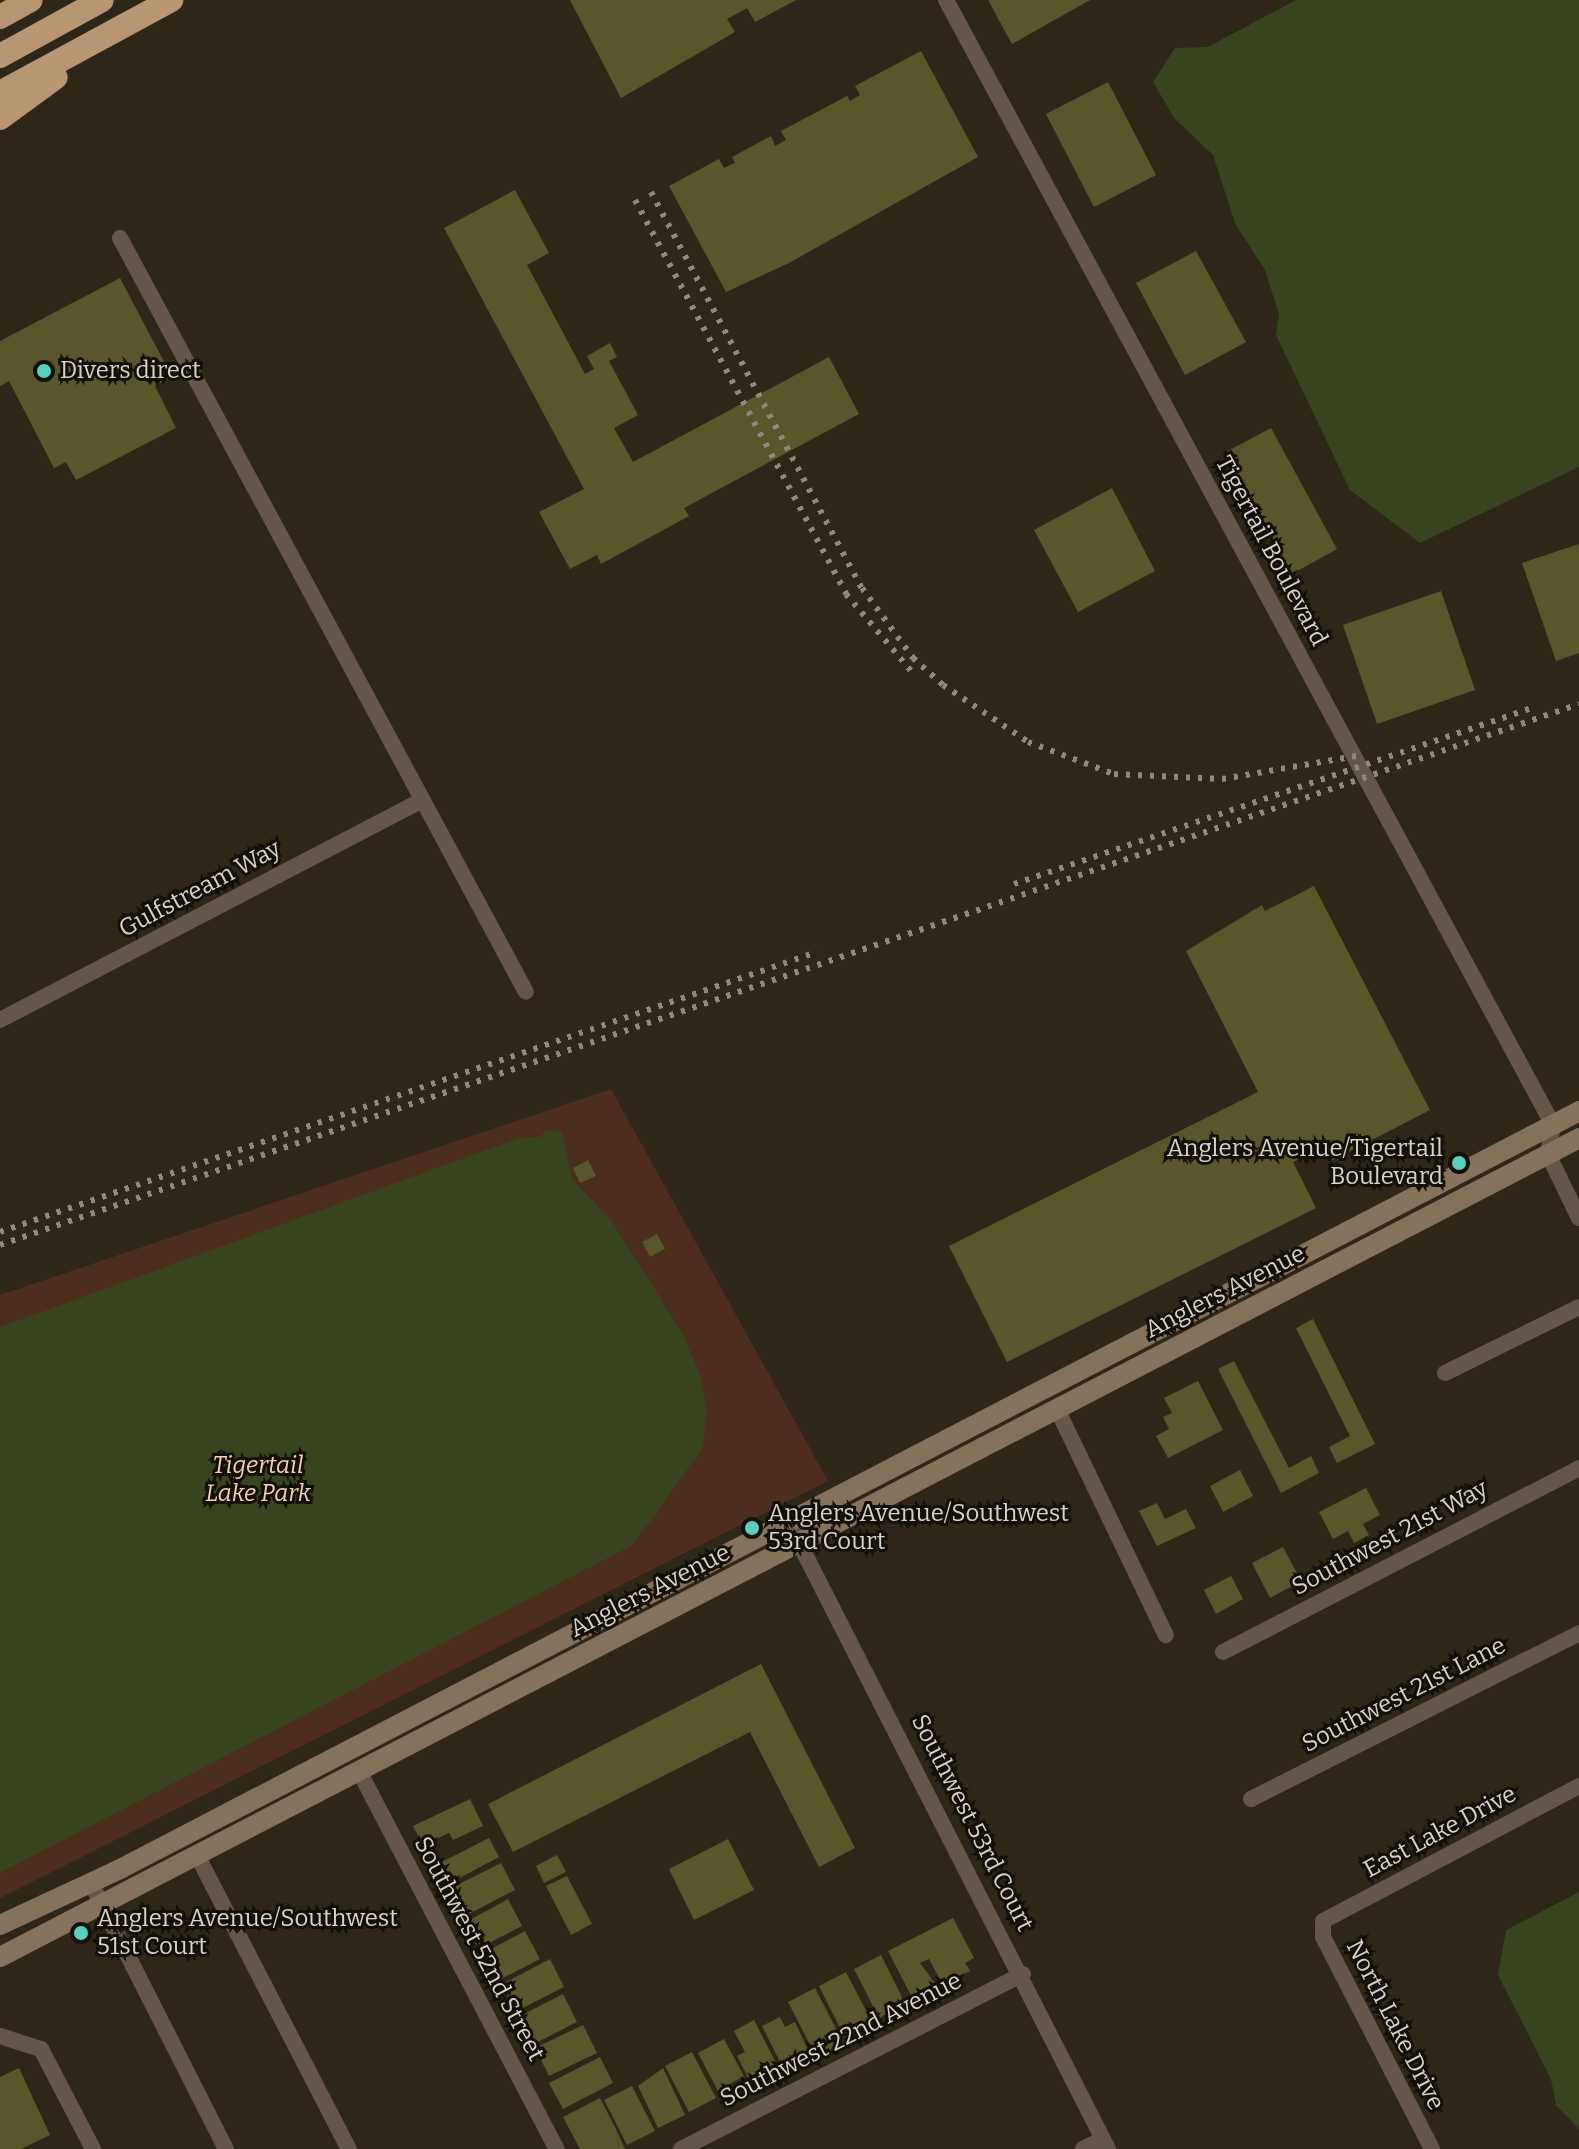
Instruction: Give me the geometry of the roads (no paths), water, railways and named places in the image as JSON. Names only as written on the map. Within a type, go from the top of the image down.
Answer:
[{"type":"highway","points":[[0,17],[31,0]]},
{"type":"highway","points":[[0,56],[102,0]]},
{"type":"highway","points":[[0,93],[171,0]]},
{"type":"highway","points":[[0,118],[140,17]]},
{"type":"street","name":"Tigertail Boulevard","points":[[946,0],[1553,1125]]},
{"type":"street","points":[[120,238],[526,992]]},
{"type":"street","name":"Gulfstream Way","points":[[0,1020],[422,800]]},
{"type":"street","name":"Anglers Avenue","points":[[0,1925],[91,1883],[1579,1111]]},
{"type":"street","points":[[1553,1125],[1548,1154],[1579,1218]]},
{"type":"street","name":"Anglers Avenue","points":[[0,1957],[1579,1138]]},
{"type":"street","points":[[1445,1373],[1579,1307]]},
{"type":"street","points":[[1057,1409],[1166,1635]]},
{"type":"street","name":"Southwest 21st Way","points":[[1223,1652],[1579,1468]]},
{"type":"street","name":"Southwest 53rd Court","points":[[788,1521],[1023,1974],[1105,2144]]},
{"type":"street","name":"Southwest 21st Lane","points":[[1251,1799],[1579,1633]]},
{"type":"street","name":"Southwest 52nd Street","points":[[359,1771],[557,2149]]},
{"type":"street","name":"East Lake Drive","points":[[1323,1921],[1579,1786]]},
{"type":"street","points":[[197,1855],[349,2149]]},
{"type":"street","points":[[91,1883],[226,2149]]},
{"type":"street","name":"North Lake Drive","points":[[1323,1921],[1323,1937],[1432,2149]]},
{"type":"street","name":"Southwest 22nd Avenue","points":[[681,2149],[1023,1974]]},
{"type":"street","points":[[0,2036],[41,2049],[93,2149]]},
{"type":"street","points":[[1083,2149],[1105,2144]]},
{"type":"railway","points":[[651,192],[862,588],[913,658],[943,685],[1028,742],[1114,774],[1222,779],[1362,755]]},
{"type":"railway","points":[[635,200],[846,594],[911,671]]},
{"type":"railway","points":[[0,1245],[1579,704]]},
{"type":"railway","points":[[1014,884],[1529,709]]},
{"type":"railway","points":[[0,1232],[817,952]]},
{"type":"place","name":"Divers direct","points":[[44,371]]},
{"type":"place","name":"Anglers Avenue/Tigertail Boulevard","points":[[1459,1163]]},
{"type":"place","name":"Anglers Avenue/Southwest 53rd Court","points":[[752,1528]]},
{"type":"place","name":"Anglers Avenue/Southwest 51st Court","points":[[81,1933]]},
{"type":"park label","name":"Tigertail Lake Park","points":[[258,1480]]}]
